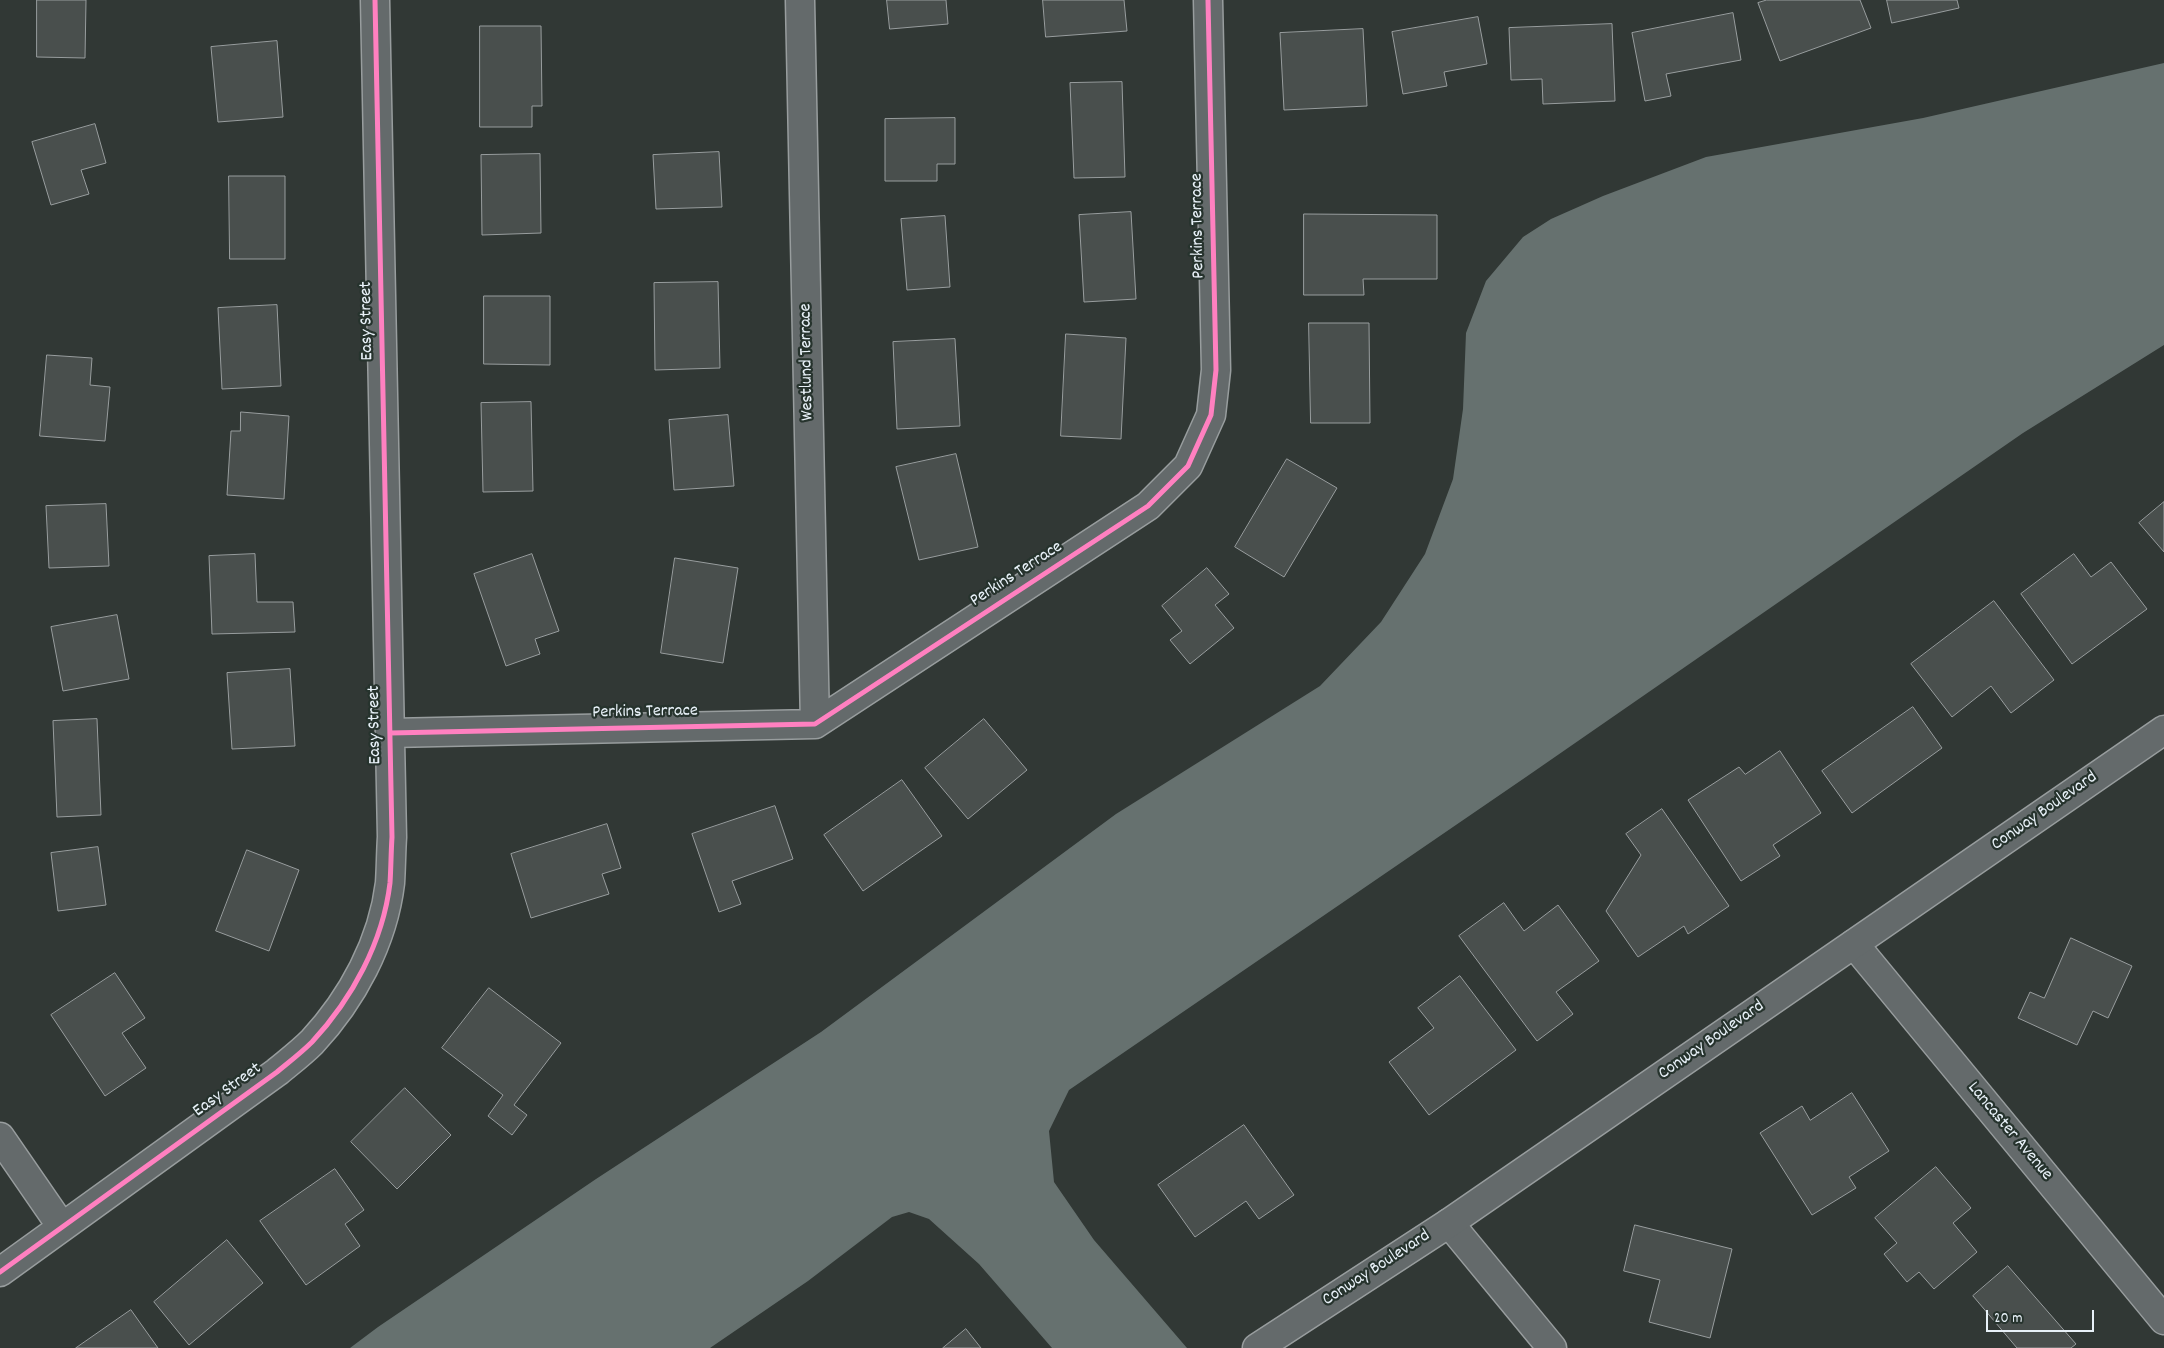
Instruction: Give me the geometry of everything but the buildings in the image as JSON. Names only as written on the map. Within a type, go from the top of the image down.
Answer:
[{"type":"street","name":"Easy Street","points":[[0,1272],[277,1072],[311,1042],[340,1008],[363,970],[380,928],[389,884],[392,837],[375,0]]},
{"type":"street","name":"Westlund Terrace","points":[[800,0],[815,724]]},
{"type":"street","name":"Perkins Terrace","points":[[390,732],[815,724],[1148,506],[1188,466],[1211,414],[1216,370],[1208,0]]},
{"type":"street","name":"Conway Boulevard","points":[[1257,1348],[1448,1222],[2164,730]]},
{"type":"street","name":"Lancaster Avenue","points":[[1854,944],[2164,1320]]},
{"type":"street","points":[[0,1137],[62,1228]]},
{"type":"street","points":[[1448,1222],[1552,1348]]},
{"type":"shaded area","points":[[2164,63],[2164,345],[2023,433],[1069,1090],[1049,1131],[1054,1182],[1094,1240],[1187,1348],[1052,1348],[979,1264],[929,1219],[909,1212],[892,1217],[808,1281],[710,1348],[350,1348],[596,1179],[821,1032],[1116,814],[1320,686],[1381,622],[1425,554],[1453,479],[1463,409],[1466,333],[1486,281],[1523,237],[1551,219],[1603,196],[1706,157],[1923,118]]},
{"type":"cycle path","points":[[0,1272],[277,1072],[304,1050],[327,1025],[352,988],[373,948],[380,927],[390,883],[392,837],[375,0]]},
{"type":"cycle path","points":[[390,733],[815,724],[1148,506],[1188,466],[1211,415],[1216,370],[1208,0]]}]
